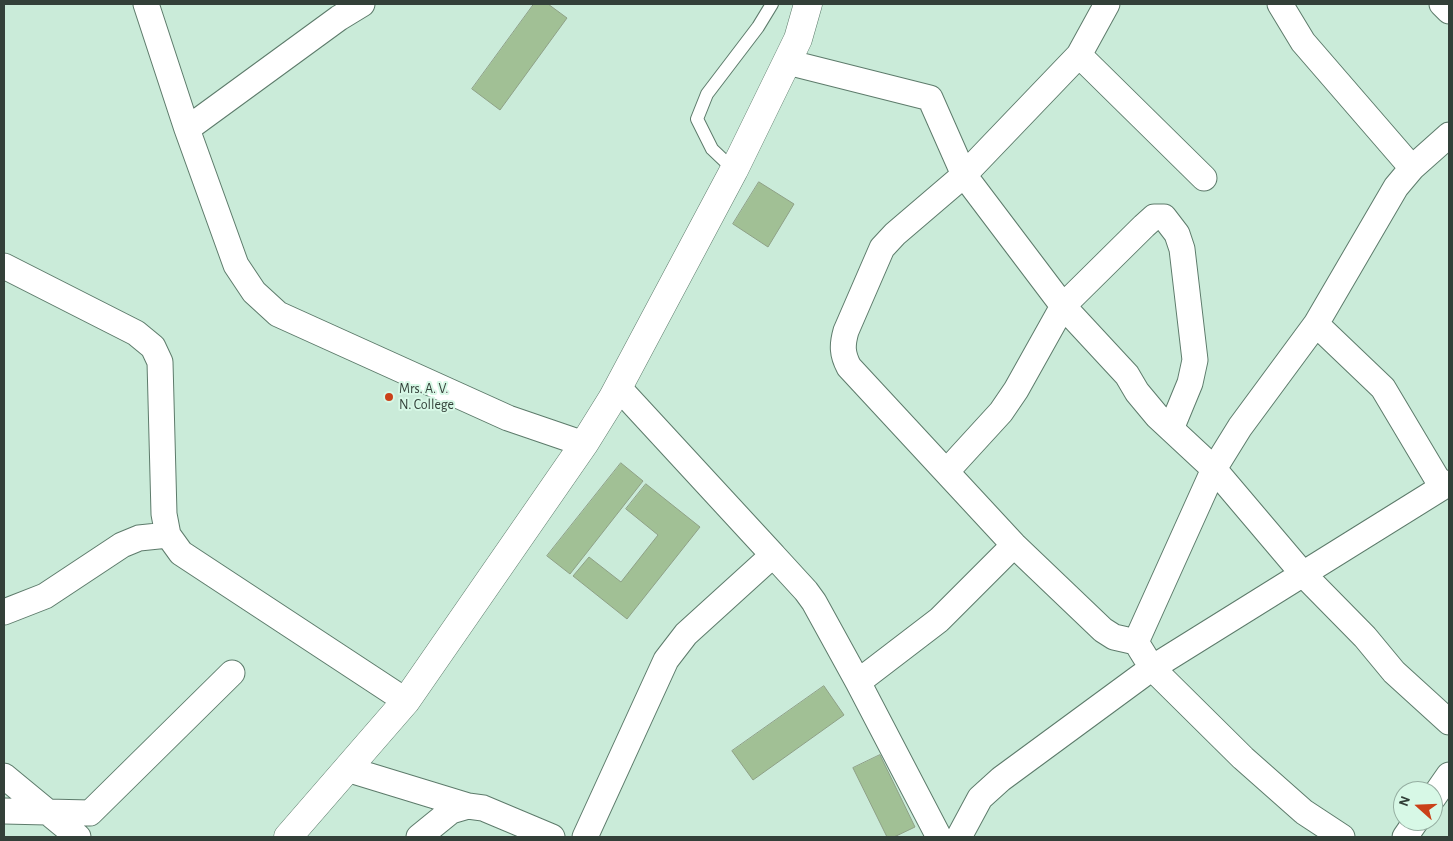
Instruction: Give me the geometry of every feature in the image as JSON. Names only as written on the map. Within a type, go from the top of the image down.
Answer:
[{"type":"street","points":[[146,4],[187,129],[236,265],[254,292],[278,314],[508,418],[584,444]]},
{"type":"street","points":[[187,129],[339,18],[362,4]]},
{"type":"street","points":[[288,837],[406,701],[584,444],[618,387],[734,170],[798,39],[808,4]]},
{"type":"street","points":[[1107,4],[1079,55],[964,175],[895,234],[882,248],[846,331],[842,344],[843,357],[849,367],[1014,545],[1103,630],[1114,638],[1136,642],[1152,668],[1244,758],[1304,812],[1342,837]]},
{"type":"street","points":[[1442,4],[1449,11]]},
{"type":"street","points":[[1284,6],[1304,42],[1412,168]]},
{"type":"street","points":[[1079,55],[1204,178]]},
{"type":"street","points":[[787,62],[930,98],[964,175],[1063,306],[1127,375],[1137,392],[1157,416],[1214,469],[1303,574],[1365,637],[1394,672],[1449,722]]},
{"type":"street","points":[[1136,642],[1214,469],[1240,427],[1316,324],[1396,187],[1412,168],[1449,135]]},
{"type":"street","points":[[947,471],[1001,412],[1016,390],[1063,306],[1144,226],[1154,218],[1164,217],[1177,234],[1182,250],[1195,360],[1190,383],[1171,430]]},
{"type":"street","points":[[4,266],[136,333],[153,347],[160,362],[164,514],[168,535],[181,553],[406,701]]},
{"type":"street","points":[[959,837],[980,798],[1001,779],[1152,668],[1446,485],[1383,388],[1316,324]]},
{"type":"street","points":[[618,387],[810,596],[858,682],[939,837]]},
{"type":"street","points":[[4,612],[45,596],[122,545],[139,538],[168,535]]},
{"type":"street","points":[[858,682],[939,620],[1014,545]]},
{"type":"street","points":[[585,837],[666,660],[686,634],[773,555]]},
{"type":"street","points":[[4,811],[90,813],[232,674]]},
{"type":"street","points":[[347,770],[468,806],[482,808],[552,837]]},
{"type":"street","points":[[4,776],[78,837]]},
{"type":"street","points":[[419,837],[451,811],[468,806]]},
{"type":"lane","points":[[734,170],[712,149],[697,119],[707,94],[758,27],[772,4]]},
{"type":"building","points":[[534,4],[548,4],[567,18],[500,110],[472,89]]},
{"type":"building","points":[[759,182],[794,204],[768,247],[733,224]]},
{"type":"building","points":[[621,463],[643,481],[570,574],[547,556]]},
{"type":"building","points":[[646,484],[700,527],[627,619],[573,576],[589,557],[621,582],[658,535],[626,509]]},
{"type":"building","points":[[824,686],[844,715],[753,780],[732,751]]},
{"type":"building","points":[[880,755],[915,827],[894,837],[887,837],[853,768]]},
{"type":"place","name":"Mrs. A. V. N. College","points":[[389,397]]}]
